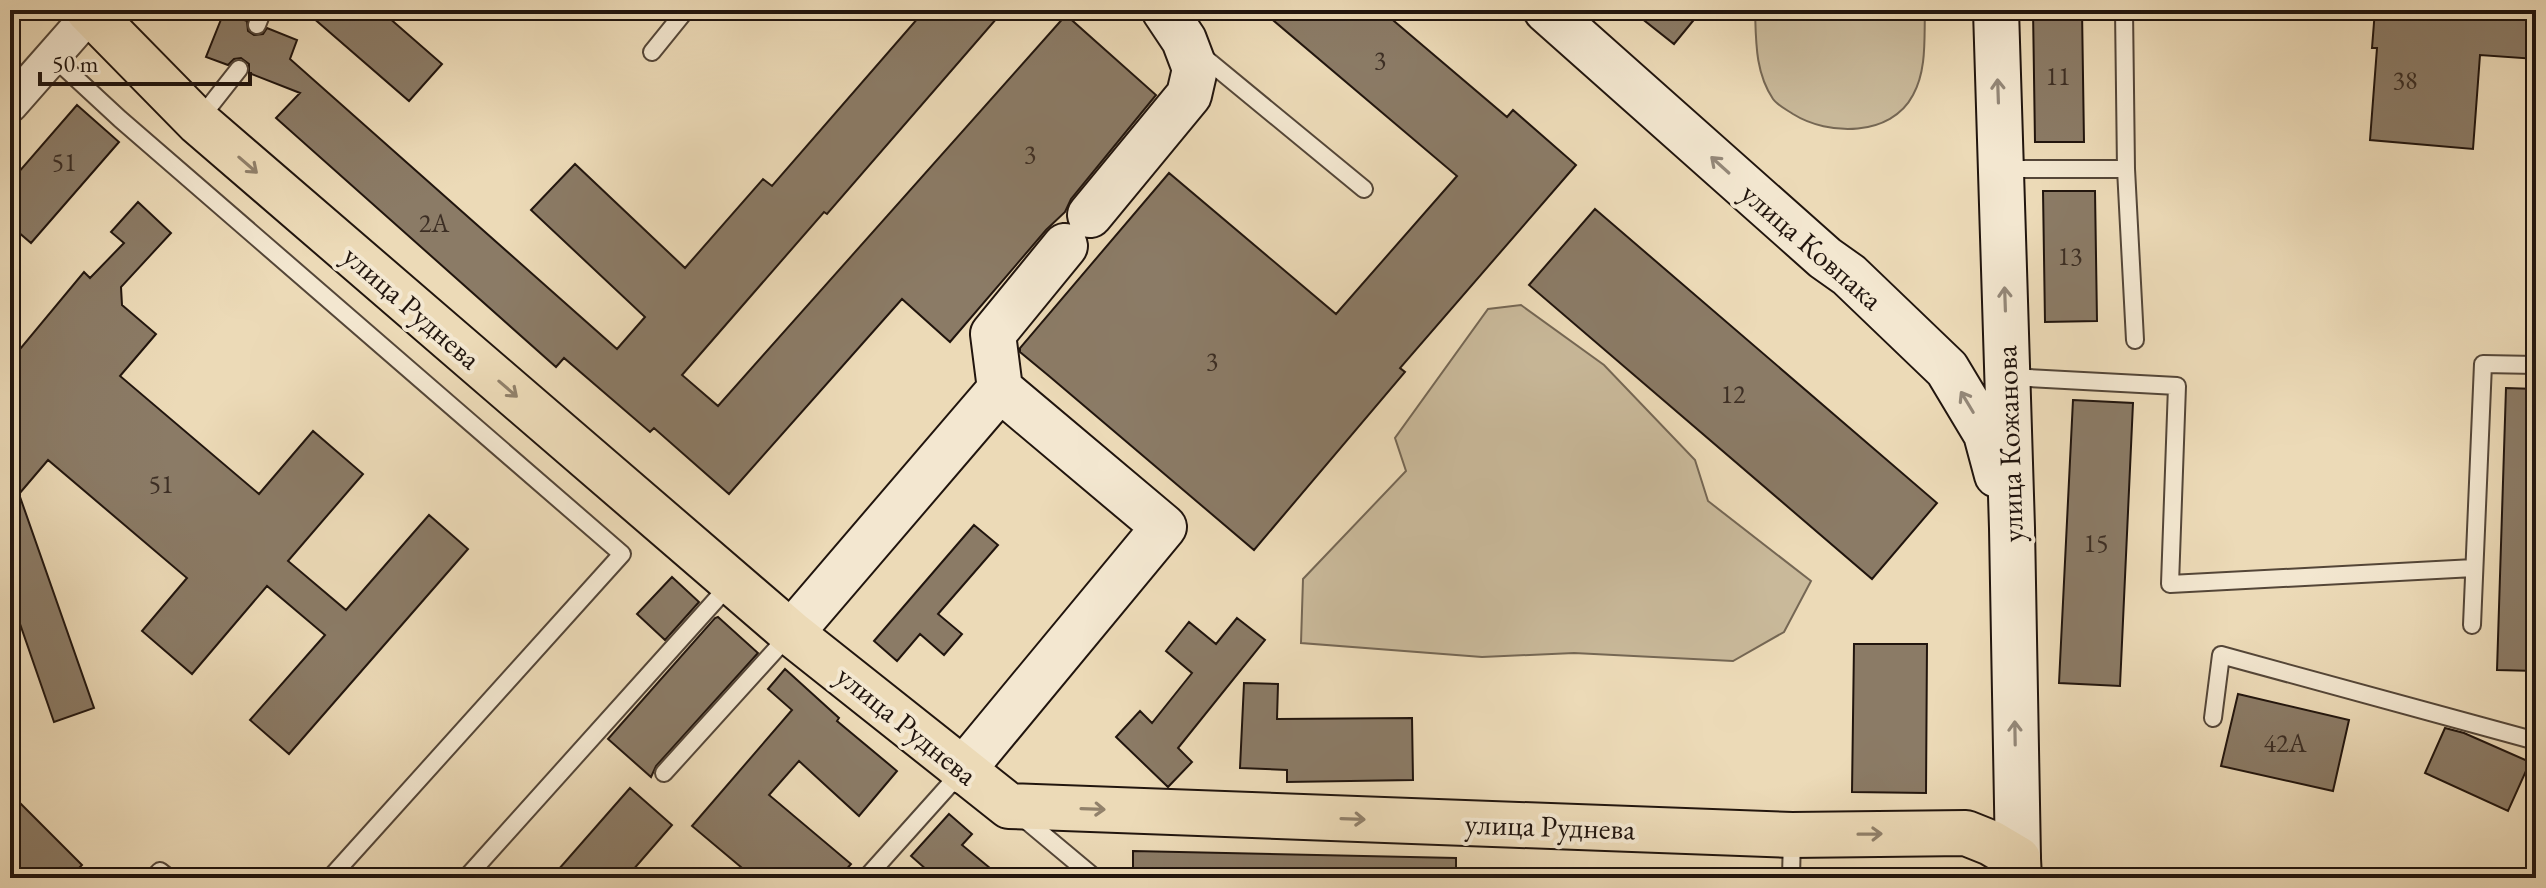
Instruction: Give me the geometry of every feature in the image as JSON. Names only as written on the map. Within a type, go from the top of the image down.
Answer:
[{"type":"main road","name":"улица Руднева","points":[[91,11],[198,122],[791,633],[1009,806],[1792,835],[1966,833],[1991,843],[2019,868]]},
{"type":"street","name":"улица Ковпака","points":[[1546,10],[1825,258],[1849,275],[1947,369],[1986,434],[2012,528]]},
{"type":"street","name":"улица Кожанова","points":[[1996,10],[2019,868]]},
{"type":"street","points":[[10,105],[91,11]]},
{"type":"street","points":[[962,771],[1164,527],[1000,389],[993,334],[1189,95],[1195,69],[1174,25]]},
{"type":"street","points":[[791,633],[1000,389]]},
{"type":"street","name":"улица Руднева","points":[[1966,833],[1989,826],[2017,811]]},
{"type":"lane","points":[[652,52],[686,10]]},
{"type":"lane","points":[[2124,10],[2126,169],[2135,340]]},
{"type":"lane","points":[[1174,25],[1364,189]]},
{"type":"lane","points":[[53,57],[120,119],[622,554],[330,878]]},
{"type":"lane","points":[[198,122],[239,69]]},
{"type":"lane","points":[[2001,169],[2126,169]]},
{"type":"lane","points":[[2472,625],[2483,364],[2536,365]]},
{"type":"lane","points":[[2007,377],[2177,386],[2170,584],[2474,568]]},
{"type":"lane","points":[[466,878],[732,581]]},
{"type":"lane","points":[[664,773],[791,633]]},
{"type":"lane","points":[[2213,718],[2221,655],[2536,741]]},
{"type":"lane","points":[[866,878],[962,771]]},
{"type":"lane","points":[[1009,806],[1095,878]]},
{"type":"lane","points":[[1791,878],[1792,835]]},
{"type":"lane","points":[[153,878],[160,871],[169,878]]},
{"type":"shaded area","points":[[1755,10],[1925,10],[1923,65],[1913,95],[1903,109],[1890,119],[1858,128],[1823,126],[1793,114],[1775,101],[1767,89],[1758,56]]},
{"type":"shaded area","points":[[1521,305],[1604,365],[1695,460],[1708,501],[1811,581],[1784,632],[1733,661],[1574,653],[1482,657],[1301,643],[1303,579],[1406,471],[1395,438],[1488,309]]},
{"type":"building","points":[[304,10],[380,10],[442,64],[409,101]]},
{"type":"building","points":[[925,10],[1004,10],[682,375],[718,406],[1066,15],[1156,95],[1071,199],[1065,212],[950,342],[902,299],[729,494],[654,428],[650,432],[564,358],[556,367],[276,118],[300,93],[249,73],[249,64],[241,58],[234,59],[228,65],[206,57],[224,12],[247,21],[248,31],[254,35],[263,34],[267,28],[297,40],[290,59],[617,349],[645,317],[531,210],[575,164],[685,268],[763,179],[772,186]]},
{"type":"building","points":[[1261,10],[1381,10],[1507,117],[1513,110],[1576,165],[1400,368],[1405,372],[1254,550],[1020,352],[1020,348],[1169,173],[1336,314],[1457,176]]},
{"type":"building","points":[[1631,10],[1702,10],[1674,44]]},
{"type":"building","points":[[2033,10],[2082,10],[2084,142],[2035,142]]},
{"type":"building","points":[[2375,10],[2536,10],[2536,59],[2480,55],[2473,149],[2370,140],[2377,48],[2372,48]]},
{"type":"building","points":[[77,105],[119,142],[31,243],[10,225],[10,182]]},
{"type":"building","points":[[2043,191],[2095,191],[2097,321],[2045,322]]},
{"type":"building","points":[[138,202],[171,233],[121,287],[122,305],[156,334],[120,376],[259,494],[313,431],[363,474],[288,561],[346,610],[429,515],[468,549],[289,754],[250,720],[325,635],[267,586],[192,674],[142,631],[187,578],[48,460],[19,494],[94,708],[54,722],[10,595],[10,361],[84,272],[90,278],[124,243],[111,232]]},
{"type":"building","points":[[1595,209],[1937,503],[1872,579],[1529,285]]},
{"type":"building","points":[[2506,388],[2536,389],[2536,671],[2497,670]]},
{"type":"building","points":[[2073,400],[2133,403],[2120,686],[2059,683]]},
{"type":"building","points":[[974,525],[998,545],[938,614],[962,634],[944,655],[920,634],[897,661],[874,641]]},
{"type":"building","points":[[672,577],[699,602],[665,640],[637,614]]},
{"type":"building","points":[[718,617],[758,653],[656,766],[651,777],[608,739]]},
{"type":"building","points":[[1237,618],[1265,640],[1178,748],[1192,762],[1168,787],[1116,737],[1140,711],[1152,723],[1192,673],[1166,651],[1189,622],[1216,644]]},
{"type":"building","points":[[1854,644],[1927,644],[1926,793],[1852,792]]},
{"type":"building","points":[[785,669],[839,718],[837,721],[897,771],[859,816],[799,761],[769,795],[851,864],[839,878],[754,878],[692,826],[792,710],[768,689]]},
{"type":"building","points":[[1244,683],[1278,684],[1277,719],[1412,718],[1413,780],[1287,782],[1287,770],[1240,768]]},
{"type":"building","points":[[2238,694],[2349,720],[2333,791],[2221,766]]},
{"type":"building","points":[[2445,728],[2464,733],[2530,762],[2508,811],[2425,773]]},
{"type":"building","points":[[630,788],[672,825],[626,878],[551,878]]},
{"type":"building","points":[[10,793],[82,865],[69,878],[10,878]]},
{"type":"building","points":[[949,814],[972,834],[962,845],[1002,878],[936,878],[911,856]]},
{"type":"building","points":[[1133,851],[1456,858],[1456,878],[1133,878]]}]
